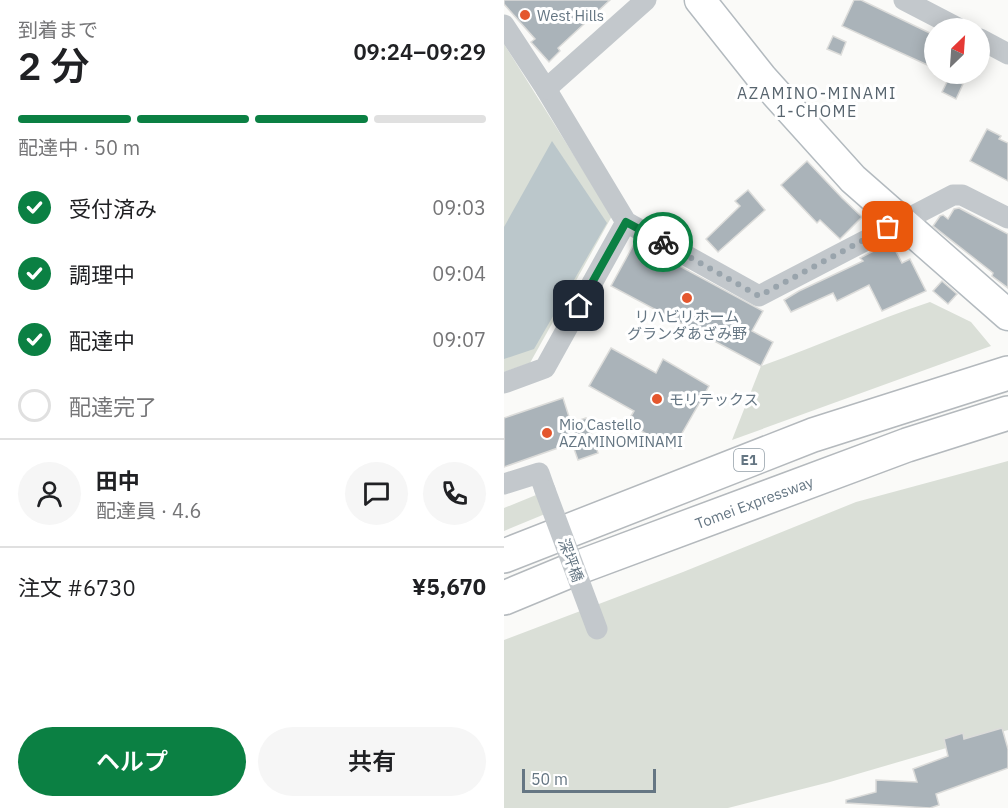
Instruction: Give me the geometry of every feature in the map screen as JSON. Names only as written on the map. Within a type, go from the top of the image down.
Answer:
[{"type":"highway","name":"E1","points":[[504,556],[813,435],[1003,375]]},
{"type":"highway","name":"Tomei Expressway","points":[[504,598],[574,569],[907,444],[1008,413]]},
{"type":"street","points":[[546,89],[646,0]]},
{"type":"street","points":[[700,0],[762,78],[853,179],[1008,315]]},
{"type":"street","points":[[904,0],[939,18]]},
{"type":"street","points":[[504,25],[546,89],[626,222],[759,296],[958,193],[1008,218]]},
{"type":"street","points":[[990,44],[1008,54]]},
{"type":"street","points":[[504,383],[545,368],[626,222]]},
{"type":"street","name":"深坪橋","points":[[504,484],[539,473],[597,629]]},
{"type":"shaded area","points":[[504,44],[612,216],[530,363],[504,372]]},
{"type":"shaded area","points":[[552,141],[607,223],[534,349],[504,359],[504,227]]},
{"type":"shaded area","points":[[930,302],[971,322],[991,346],[732,440],[761,366]]},
{"type":"shaded area","points":[[1008,461],[1008,730],[830,782],[728,808],[504,808],[504,640],[683,572],[856,502]]},
{"type":"shaded area","points":[[536,495],[545,514],[504,531],[504,508]]},
{"type":"building","points":[[504,0],[610,0],[558,48],[560,51],[549,62],[531,42],[535,39],[504,4]]},
{"type":"building","points":[[854,0],[861,0],[924,30],[924,63],[842,26]]},
{"type":"building","points":[[833,36],[846,42],[841,55],[827,49]]},
{"type":"building","points":[[946,84],[963,84],[956,99],[942,92]]},
{"type":"building","points":[[987,129],[1001,136],[999,139],[1008,143],[1008,181],[970,161]]},
{"type":"building","points":[[807,161],[862,217],[840,239],[820,220],[817,223],[781,185]]},
{"type":"building","points":[[748,190],[765,210],[718,252],[706,239],[740,206],[735,201]]},
{"type":"building","points":[[959,208],[1008,234],[1008,288],[992,276],[993,273],[933,226],[940,216],[943,215],[948,219],[954,209]]},
{"type":"building","name":"リハビリホーム グランダあざみ野","points":[[635,242],[763,311],[752,331],[773,342],[761,366],[611,286]]},
{"type":"building","points":[[891,242],[902,263],[910,259],[926,291],[882,311],[869,285],[837,301],[833,293],[791,312],[784,300],[863,261],[860,258]]},
{"type":"building","points":[[942,281],[957,294],[948,304],[933,291]]},
{"type":"building","name":"モリテックス","points":[[611,348],[656,373],[663,359],[709,386],[673,449],[627,423],[634,411],[589,386]]},
{"type":"building","name":"Mio Castello AZAMINOMINAMI","points":[[563,398],[571,423],[586,418],[598,453],[578,460],[572,443],[504,467],[504,418]]},
{"type":"building","points":[[1002,728],[1008,749],[1008,768],[936,794],[939,805],[930,808],[846,803],[846,800],[876,792],[876,780],[917,782],[913,769],[948,756],[944,739],[963,733],[964,739]]},
{"type":"way so far","points":[[663,242],[759,296],[888,227]]},
{"type":"place","name":"West Hills","points":[[525,15]]},
{"type":"place","name":"リハビリホーム グランダあざみ野","points":[[687,298]]},
{"type":"place","name":"モリテックス","points":[[657,399]]},
{"type":"place","name":"Mio Castello AZAMINOMINAMI","points":[[547,433]]},
{"type":"district","name":"AZAMINO-MINAMI 1-CHOME","points":[[817,102]]},
{"type":"route","points":[[579,306],[626,222],[663,242]]}]
